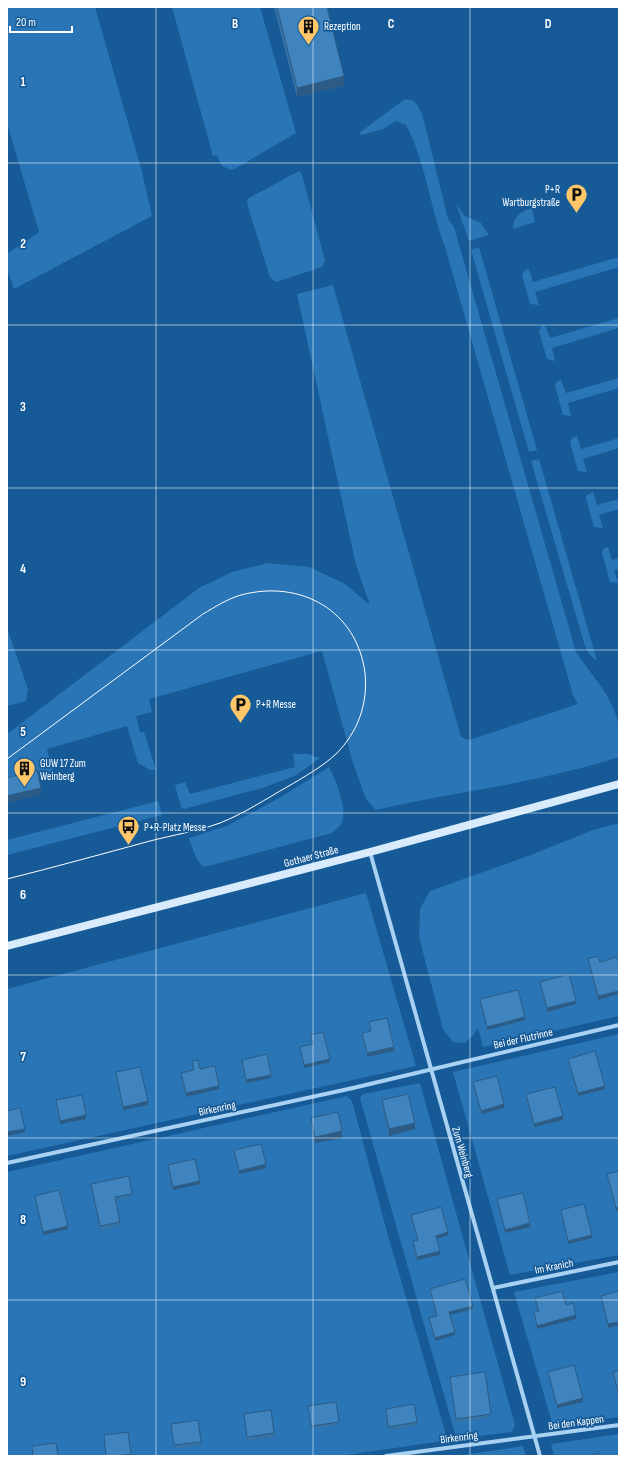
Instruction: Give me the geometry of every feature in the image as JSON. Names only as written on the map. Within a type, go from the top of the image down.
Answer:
[{"type":"main road","name":"Gothaer Straße","points":[[7,946],[370,852],[619,784]]},
{"type":"street","name":"Zum Weinberg","points":[[370,852],[540,1456]]},
{"type":"street","name":"Bei der Flutrinne","points":[[430,1069],[619,1025]]},
{"type":"street","name":"Birkenring","points":[[7,1163],[353,1088],[430,1069]]},
{"type":"street","name":"Im Kranich","points":[[493,1288],[619,1262]]},
{"type":"street","name":"Bei den Kappen","points":[[535,1437],[619,1425]]},
{"type":"street","name":"Birkenring","points":[[386,1456],[535,1437]]},
{"type":"shaded area","points":[[7,7],[95,7],[142,172],[152,216],[14,289],[7,269],[7,254],[39,232],[7,123]]},
{"type":"shaded area","points":[[172,7],[260,7],[296,133],[238,167],[231,170],[222,166],[217,155],[213,156]]},
{"type":"shaded area","points":[[405,99],[416,103],[423,117],[448,219],[454,227],[576,652],[607,695],[612,705],[620,730],[619,757],[559,774],[376,810],[366,799],[353,763],[322,651],[149,699],[152,712],[136,716],[140,732],[144,732],[156,770],[150,770],[138,763],[127,726],[47,749],[53,773],[7,784],[7,734],[199,588],[232,572],[268,563],[309,567],[345,584],[370,605],[356,565],[297,294],[333,285],[461,737],[469,740],[578,704],[573,695],[423,170],[413,140],[406,125],[396,121],[383,129],[361,135],[359,133]]},
{"type":"shaded area","points":[[299,171],[302,175],[325,260],[322,267],[276,282],[270,277],[248,207],[247,199]]},
{"type":"shaded area","points":[[456,204],[465,216],[481,223],[489,235],[469,241]]},
{"type":"shaded area","points":[[532,208],[535,222],[513,229],[518,215]]},
{"type":"shaded area","points":[[479,247],[537,450],[529,452],[471,250]]},
{"type":"shaded area","points":[[619,257],[619,267],[535,292],[539,305],[530,304],[522,275],[525,270],[529,269],[533,282]]},
{"type":"shaded area","points":[[619,318],[619,328],[552,348],[555,361],[547,359],[539,331],[541,326],[545,325],[550,338]]},
{"type":"shaded area","points":[[619,378],[619,388],[568,403],[571,416],[563,415],[555,386],[557,381],[561,380],[566,393]]},
{"type":"shaded area","points":[[577,436],[581,449],[619,438],[619,448],[583,459],[587,472],[578,471],[570,442],[573,437]]},
{"type":"shaded area","points":[[539,459],[597,661],[589,654],[584,643],[531,461]]},
{"type":"shaded area","points":[[593,492],[597,505],[619,499],[619,509],[599,515],[603,528],[594,527],[586,498],[587,495]]},
{"type":"shaded area","points":[[608,547],[612,560],[619,558],[619,569],[614,570],[618,583],[610,582],[602,553],[604,548]]},
{"type":"shaded area","points":[[7,628],[28,689],[26,701],[7,706]]},
{"type":"shaded area","points":[[293,754],[308,754],[320,758],[295,776],[262,788],[184,809],[181,807],[175,785],[185,782],[190,794],[295,767]]},
{"type":"shaded area","points":[[329,767],[337,786],[343,810],[342,822],[332,833],[204,867],[198,861],[189,838],[227,826],[281,797]]},
{"type":"shaded area","points":[[158,801],[162,815],[7,855],[7,840]]},
{"type":"shaded area","points":[[619,823],[619,1016],[483,1047],[478,1028],[465,1043],[453,1042],[443,1029],[419,937],[420,909],[430,891],[528,856],[593,830]]},
{"type":"shaded area","points":[[366,893],[416,1066],[7,1156],[7,989]]},
{"type":"shaded area","points":[[619,1034],[619,1255],[510,1275],[453,1072]]},
{"type":"shaded area","points":[[420,1083],[515,1425],[512,1432],[461,1438],[455,1434],[360,1098],[363,1094]]},
{"type":"shaded area","points":[[347,1096],[352,1101],[387,1232],[446,1435],[443,1441],[340,1456],[7,1456],[7,1172]]},
{"type":"shaded area","points":[[619,1272],[619,1417],[553,1426],[514,1292]]},
{"type":"shaded area","points":[[619,1434],[619,1456],[554,1456],[551,1444]]},
{"type":"shaded area","points":[[523,1446],[526,1456],[457,1456]]},
{"type":"building","name":"Rezeption","points":[[277,7],[327,7],[344,76],[297,88]]},
{"type":"building","name":"GUW 17 Zum Weinberg","points":[[37,770],[41,788],[7,796],[7,778]]},
{"type":"building","points":[[598,956],[600,962],[617,957],[619,964],[619,991],[598,996],[588,959]]},
{"type":"building","points":[[569,974],[576,1001],[547,1008],[540,982]]},
{"type":"building","points":[[518,990],[525,1017],[487,1027],[480,999]]},
{"type":"building","points":[[387,1018],[394,1047],[367,1053],[362,1033],[371,1031],[369,1022]]},
{"type":"building","points":[[323,1032],[330,1059],[304,1065],[300,1047],[313,1044],[310,1035]]},
{"type":"building","points":[[595,1051],[605,1086],[578,1093],[568,1059]]},
{"type":"building","points":[[267,1054],[271,1075],[246,1080],[242,1060]]},
{"type":"building","points":[[198,1060],[200,1069],[215,1066],[219,1086],[186,1093],[181,1073],[194,1070],[192,1061]]},
{"type":"building","points":[[140,1067],[148,1101],[123,1107],[116,1072]]},
{"type":"building","points":[[497,1076],[504,1104],[481,1111],[473,1082]]},
{"type":"building","points":[[555,1087],[563,1116],[534,1124],[526,1094]]},
{"type":"building","points":[[408,1094],[415,1123],[389,1129],[382,1100]]},
{"type":"building","points":[[82,1095],[86,1115],[60,1121],[56,1100]]},
{"type":"building","points":[[20,1108],[25,1129],[7,1132],[7,1111]]},
{"type":"building","points":[[338,1112],[342,1131],[315,1137],[311,1118]]},
{"type":"building","points":[[261,1144],[266,1164],[239,1171],[234,1150]]},
{"type":"building","points":[[195,1159],[200,1181],[173,1187],[168,1165]]},
{"type":"building","points":[[619,1171],[619,1207],[616,1208],[607,1174]]},
{"type":"building","points":[[129,1176],[132,1194],[115,1197],[120,1222],[100,1226],[91,1184]]},
{"type":"building","points":[[59,1190],[68,1226],[43,1232],[35,1196]]},
{"type":"building","points":[[523,1193],[530,1223],[505,1230],[497,1199]]},
{"type":"building","points":[[584,1204],[592,1235],[568,1241],[561,1210]]},
{"type":"building","points":[[441,1207],[448,1232],[436,1236],[440,1251],[417,1257],[413,1241],[418,1240],[411,1215]]},
{"type":"building","points":[[465,1279],[473,1306],[449,1312],[455,1332],[435,1338],[429,1318],[437,1316],[430,1289]]},
{"type":"building","points":[[562,1291],[566,1305],[573,1303],[576,1315],[537,1326],[534,1312],[539,1311],[535,1298]]},
{"type":"building","points":[[619,1291],[619,1322],[608,1324],[601,1296]]},
{"type":"building","points":[[574,1365],[583,1398],[557,1405],[548,1372]]},
{"type":"building","points":[[619,1371],[619,1395],[613,1372]]},
{"type":"building","points":[[485,1372],[491,1414],[456,1419],[450,1377]]},
{"type":"building","points":[[336,1402],[339,1422],[311,1426],[308,1406]]},
{"type":"building","points":[[414,1404],[417,1422],[388,1427],[386,1409]]},
{"type":"building","points":[[271,1410],[274,1433],[247,1437],[244,1414]]},
{"type":"building","points":[[198,1420],[201,1442],[174,1445],[171,1424]]},
{"type":"building","points":[[128,1432],[131,1454],[106,1456],[104,1435]]},
{"type":"building","points":[[56,1443],[58,1456],[33,1456],[32,1446]]},
{"type":"building","points":[[599,1453],[600,1456],[590,1456]]},
{"type":"tram line","points":[[7,759],[203,614],[226,601],[241,595],[263,591],[285,592],[304,596],[322,605],[338,617],[351,632],[360,651],[366,684],[360,717],[356,727],[344,745],[331,759],[313,772],[254,806],[220,823],[7,879]]},
{"type":"place","name":"Rezeption","points":[[309,46]]},
{"type":"place","name":"P+R Wartburgstraße","points":[[576,214]]},
{"type":"place","name":"P+R Messe","points":[[240,724]]},
{"type":"place","name":"GUW 17 Zum Weinberg","points":[[24,788]]},
{"type":"place","name":"P+R-Platz Messe","points":[[128,846]]}]
